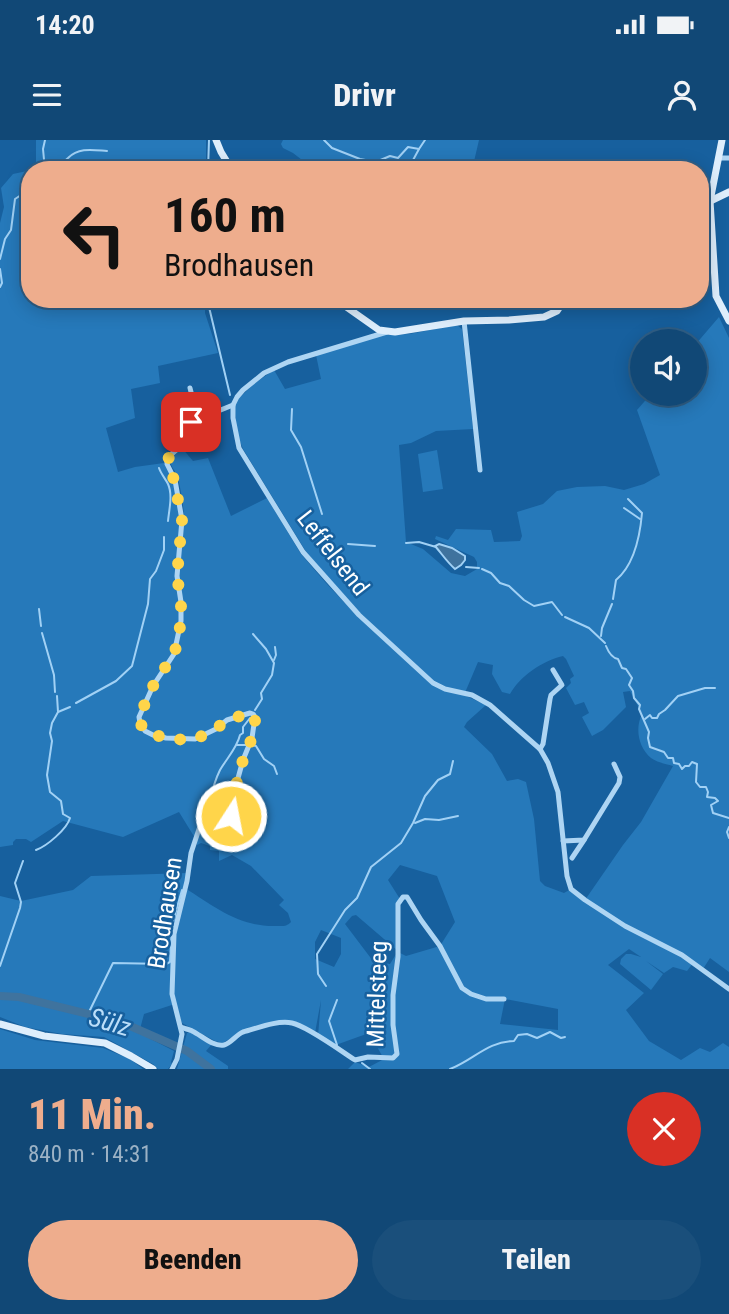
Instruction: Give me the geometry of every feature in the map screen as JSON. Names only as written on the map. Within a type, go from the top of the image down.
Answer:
[{"type":"street","points":[[216,140],[226,161]]},
{"type":"street","points":[[722,140],[710,201],[716,296],[729,321]]},
{"type":"street","points":[[718,158],[729,158]]},
{"type":"street","points":[[710,201],[729,192]]},
{"type":"street","points":[[348,308],[379,330],[387,332],[405,332],[464,321],[544,317],[559,308]]},
{"type":"street","points":[[464,321],[480,470]]},
{"type":"street","points":[[190,388],[192,396],[204,405],[208,415],[233,405],[253,380],[280,365],[387,332]]},
{"type":"street","name":"Leffelsend","points":[[233,405],[239,448],[303,552],[327,581],[370,626],[433,683],[451,691],[472,695],[490,705],[540,748]]},
{"type":"street","name":"Brodhausen","points":[[172,1069],[181,1041],[181,1027],[172,994],[174,934],[191,853],[208,807],[213,808],[233,835],[239,836],[240,832],[231,816],[232,800],[252,738],[255,717],[250,713],[226,720],[216,729],[195,739],[153,735],[141,727],[139,717],[153,686],[176,649],[181,610],[177,576],[182,520],[174,480],[167,461],[181,446],[184,430],[191,422],[208,415]]},
{"type":"street","points":[[553,670],[562,685],[551,695],[543,744],[540,748],[558,792],[567,876],[571,889],[610,917],[682,956],[729,989]]},
{"type":"street","points":[[572,858],[619,783],[620,777],[614,764]]},
{"type":"street","points":[[563,841],[584,840]]},
{"type":"street","name":"Mittelsteeg","points":[[181,1027],[221,1045],[243,1032],[279,1023],[292,1023],[303,1027],[355,1060],[368,1056],[393,1058],[397,1054],[393,995],[398,957],[398,904],[402,897],[407,897],[440,946],[463,988],[486,999],[505,999]]},
{"type":"street","points":[[0,1024],[44,1036],[105,1043],[153,1069]]},
{"type":"shaded area","points":[[36,140],[206,140],[206,161],[36,161]]},
{"type":"shaded area","points":[[283,140],[479,140],[474,161],[303,161],[281,144]]},
{"type":"shaded area","points":[[21,172],[21,308],[205,308],[218,353],[158,366],[160,383],[131,389],[135,418],[106,428],[118,472],[164,463],[173,480],[184,526],[180,487],[170,460],[182,448],[193,461],[208,458],[231,516],[267,498],[301,554],[359,618],[305,550],[243,449],[236,426],[235,406],[237,400],[255,383],[274,370],[285,389],[321,379],[316,355],[384,335],[409,334],[457,325],[462,329],[473,429],[436,431],[411,443],[399,445],[406,542],[423,549],[451,573],[465,576],[477,569],[474,557],[435,539],[436,536],[448,540],[456,529],[491,530],[494,542],[520,541],[522,536],[517,512],[543,504],[557,491],[605,486],[624,490],[644,484],[660,475],[637,410],[640,406],[707,406],[707,331],[719,317],[729,338],[729,972],[710,958],[703,969],[693,963],[687,971],[673,967],[664,973],[646,961],[663,974],[651,990],[620,964],[626,954],[641,957],[629,949],[608,965],[644,993],[626,1010],[649,1041],[681,1060],[700,1048],[710,1052],[723,1043],[729,1047],[729,1069],[348,1069],[355,1062],[369,1067],[384,1059],[369,1033],[333,1046],[318,1036],[321,1000],[315,1033],[292,1022],[243,1030],[223,1043],[182,1023],[175,1004],[144,1014],[139,1033],[174,1051],[172,1064],[168,1069],[158,1069],[104,1037],[62,1034],[25,1027],[0,1017],[0,896],[21,901],[73,890],[91,876],[188,873],[185,888],[228,915],[263,925],[284,926],[291,922],[288,913],[279,905],[284,900],[251,866],[232,855],[219,861],[219,851],[210,850],[210,846],[201,843],[197,845],[179,812],[123,837],[63,821],[31,842],[16,839],[13,845],[0,847],[0,223],[4,207],[1,188],[13,174]],"holes":[[[563,656],[574,676],[566,688],[575,705],[584,702],[589,713],[582,717],[592,736],[603,730],[626,707],[623,692],[630,691],[642,714],[638,731],[643,748],[653,759],[673,766],[641,822],[585,900],[571,889],[564,893],[545,886],[540,881],[534,819],[526,782],[518,779],[507,781],[492,754],[464,727],[486,705],[464,695],[478,662],[493,665],[492,674],[502,692],[510,694],[526,675],[540,665]],[[400,865],[437,876],[455,922],[440,946],[406,956],[398,952],[400,899],[388,880]],[[356,915],[398,951],[390,964],[373,961],[345,924]],[[321,930],[341,938],[341,954],[334,967],[315,959],[315,942]],[[505,999],[558,1009],[558,1030],[500,1024]]]},
{"type":"shaded area","points":[[437,450],[443,489],[423,492],[418,454]]},
{"type":"shaded area","points":[[439,544],[465,556],[465,560],[455,569],[435,546]]},
{"type":"shaded area","points":[[0,1029],[35,1040],[103,1048],[130,1059],[143,1069],[0,1069]]},
{"type":"shaded area","points":[[191,1032],[212,1044],[206,1051],[228,1066],[228,1069],[177,1069],[187,1033]]},
{"type":"waterway","points":[[44,161],[45,140]]},
{"type":"waterway","points":[[208,161],[209,140]]},
{"type":"waterway","points":[[324,140],[332,148],[371,161]]},
{"type":"waterway","points":[[378,161],[390,156],[398,158],[408,147],[419,149],[425,140]]},
{"type":"waterway","points":[[413,161],[419,149]]},
{"type":"waterway","points":[[65,161],[77,152],[107,151]]},
{"type":"waterway","points":[[0,259],[5,239],[11,230],[15,199],[21,195]]},
{"type":"waterway","points":[[0,269],[0,287]]},
{"type":"waterway","points":[[209,308],[230,395]]},
{"type":"waterway","points":[[292,409],[291,430],[301,447],[322,514]]},
{"type":"waterway","points":[[159,468],[169,488],[168,521]]},
{"type":"waterway","points":[[613,599],[616,580],[635,550],[641,522],[642,513],[628,499]]},
{"type":"waterway","points":[[624,508],[640,519]]},
{"type":"waterway","points":[[76,703],[116,681],[132,666],[148,604],[150,579],[164,550],[164,537]]},
{"type":"waterway","points":[[406,543],[419,542],[436,547]]},
{"type":"waterway","points":[[348,544],[375,546]]},
{"type":"waterway","points":[[466,567],[479,568]]},
{"type":"waterway","points":[[482,569],[534,606],[552,602],[562,615]]},
{"type":"waterway","points":[[601,636],[612,604]]},
{"type":"waterway","points":[[39,609],[41,626]]},
{"type":"waterway","points":[[565,617],[589,628],[605,643]]},
{"type":"waterway","points":[[42,633],[54,675],[55,692]]},
{"type":"waterway","points":[[253,634],[274,663],[272,675],[255,710]]},
{"type":"waterway","points":[[606,646],[632,678],[629,685],[640,705],[639,709],[649,732],[650,747],[664,752],[668,758],[673,758],[674,763],[679,764],[682,769],[692,762],[697,764],[696,782],[700,787],[706,787],[707,797],[718,801],[711,805],[713,813],[729,818]]},
{"type":"waterway","points":[[274,660],[275,647]]},
{"type":"waterway","points":[[645,719],[650,715],[657,718],[678,696],[705,688],[715,688]]},
{"type":"waterway","points":[[57,696],[58,712]]},
{"type":"waterway","points":[[36,850],[56,837],[70,818],[63,814],[61,801],[50,792],[47,775],[52,723],[58,712],[70,707]]},
{"type":"waterway","points":[[198,823],[202,808],[210,802],[220,770],[250,718]]},
{"type":"waterway","points":[[237,745],[246,745]]},
{"type":"waterway","points":[[252,745],[274,766],[277,774]]},
{"type":"waterway","points":[[326,986],[318,974],[317,954],[345,910],[357,898],[371,867],[401,843],[425,796],[438,780],[450,774],[453,761]]},
{"type":"waterway","points":[[415,823],[425,819],[439,820],[458,816]]},
{"type":"waterway","points":[[729,827],[729,838]]},
{"type":"waterway","points":[[0,966],[20,908],[21,902],[15,883],[23,861]]},
{"type":"waterway","points":[[88,1014],[113,963],[170,962],[172,925],[182,890]]},
{"type":"waterway","name":"Sülz","points":[[0,996],[19,997],[121,1022],[187,1051],[211,1069]]},
{"type":"waterway","points":[[337,1000],[329,1021],[337,1045]]},
{"type":"waterway","points":[[450,1069],[496,1044],[514,1041],[518,1035],[527,1034],[537,1038],[550,1032],[561,1038],[565,1037]]},
{"type":"waterway","points":[[362,1063],[370,1069]]},
{"type":"route","points":[[191,422],[184,430],[181,446],[167,461],[174,480],[182,520],[177,571],[181,602],[179,636],[174,654],[153,686],[139,717],[141,727],[145,731],[184,740],[202,736],[226,720],[253,713],[255,721],[252,738],[232,800],[231,816]]}]
